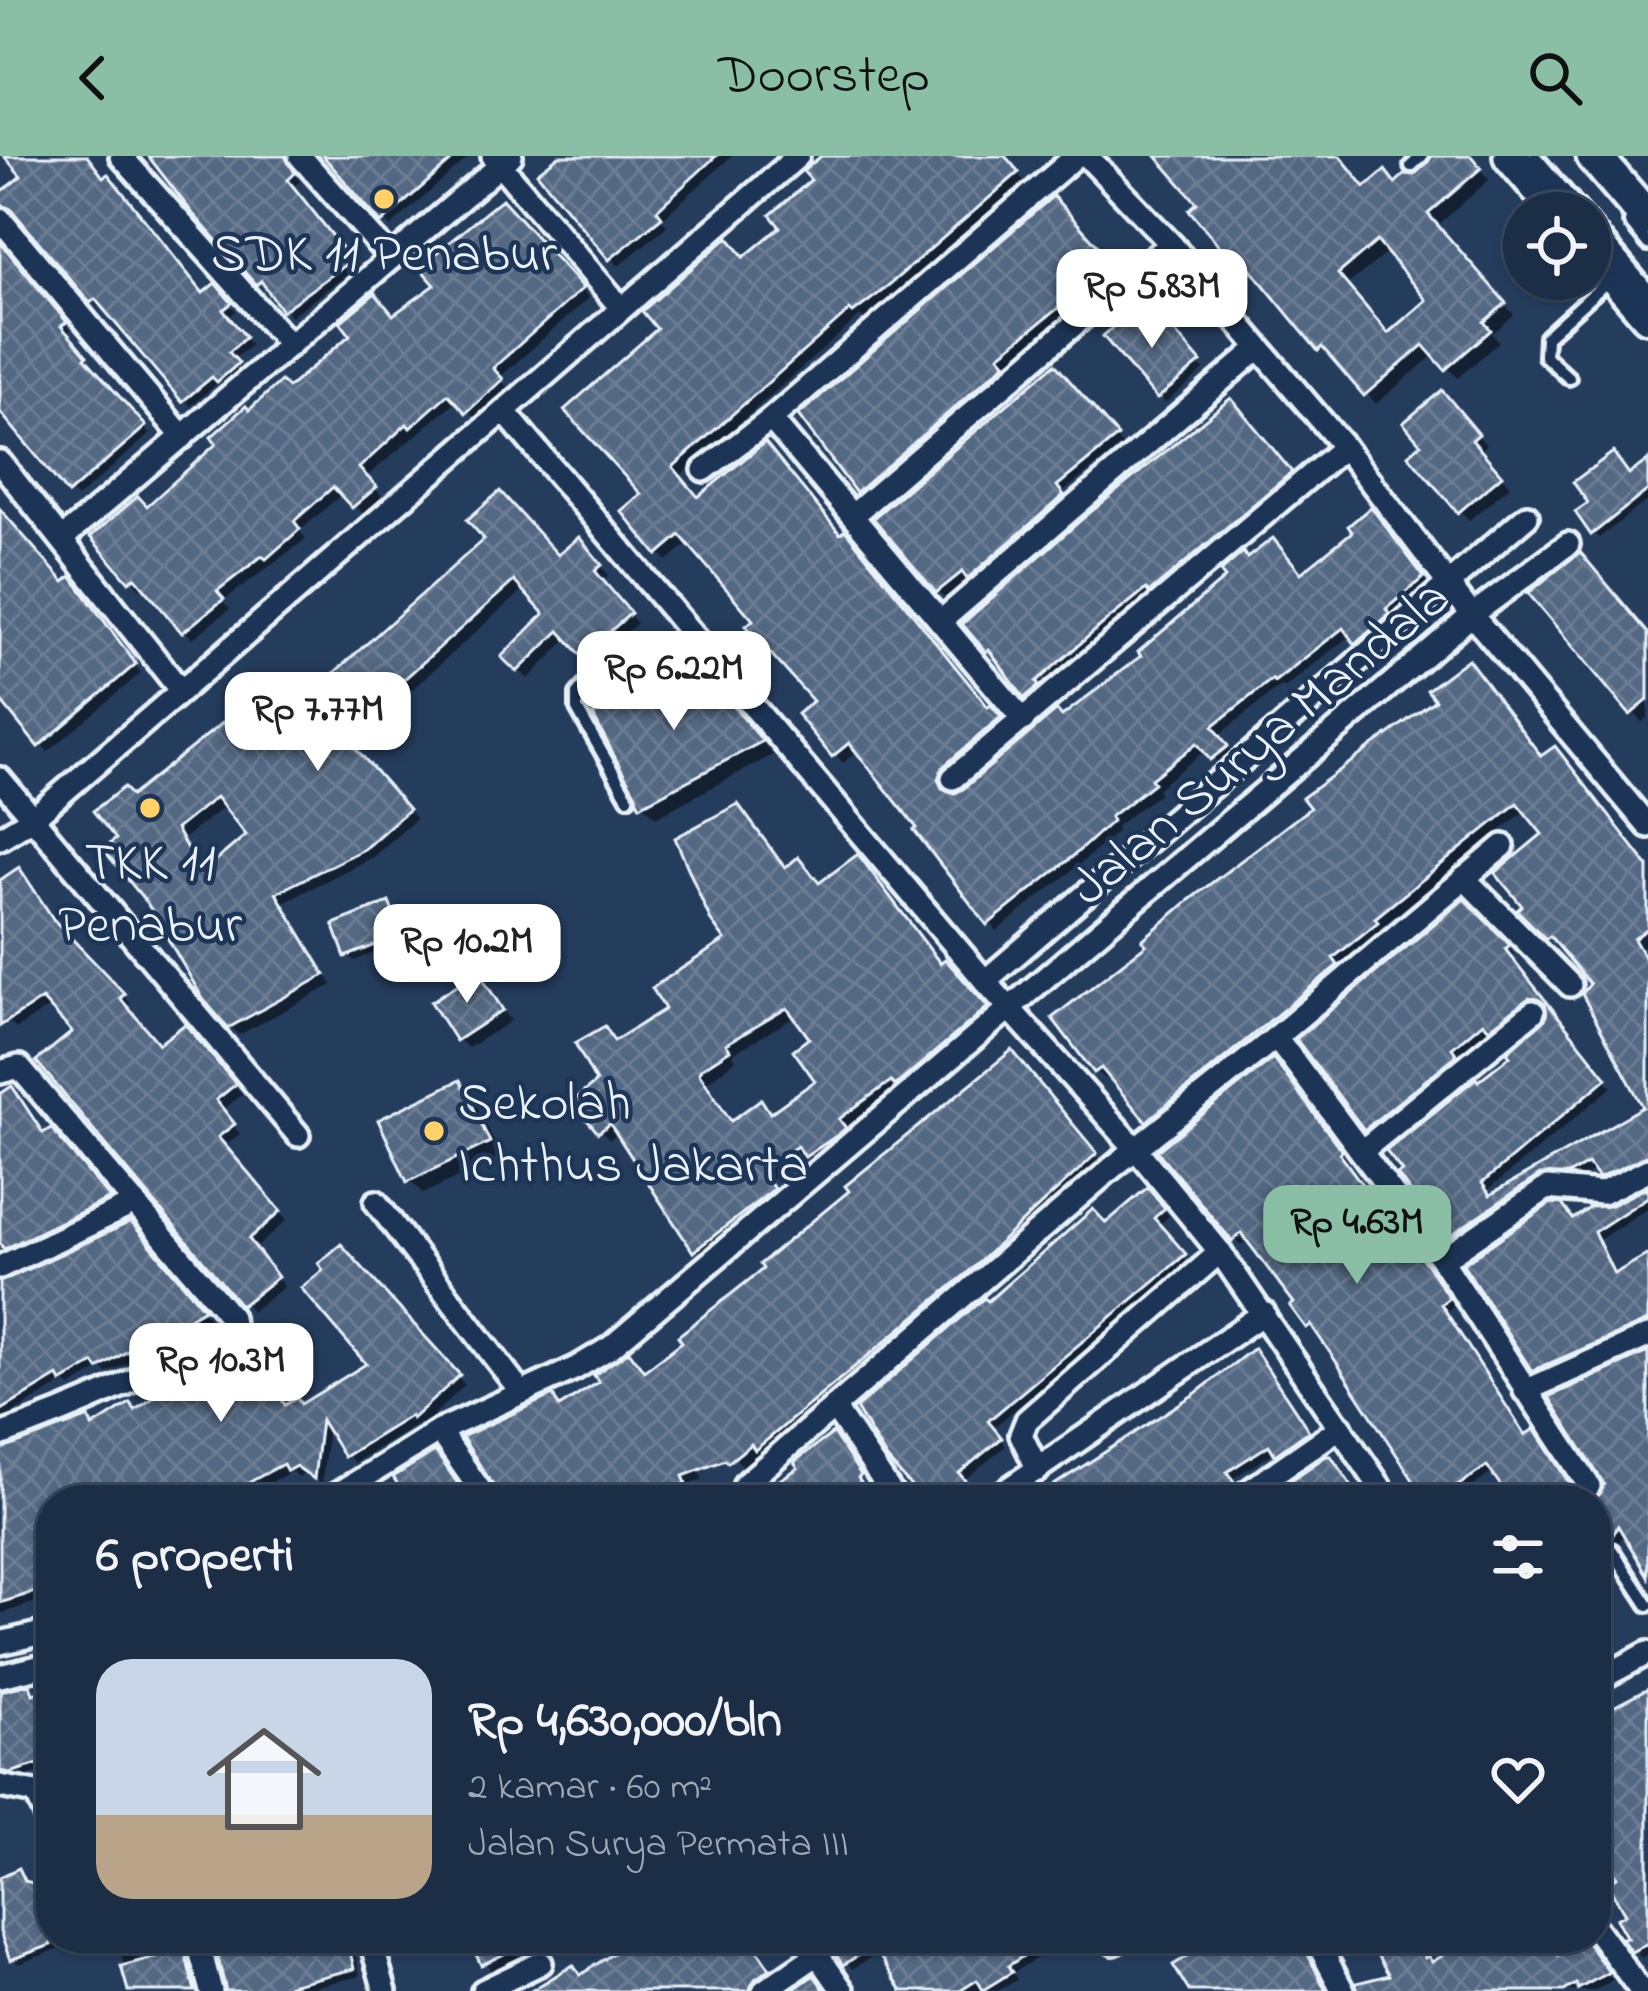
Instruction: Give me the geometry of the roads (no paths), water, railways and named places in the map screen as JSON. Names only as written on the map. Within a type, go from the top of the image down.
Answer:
[{"type":"main road","points":[[1511,156],[1542,192]]},
{"type":"main road","points":[[1594,156],[1633,214]]},
{"type":"main road","points":[[1611,272],[1648,315]]},
{"type":"street","points":[[121,156],[290,345]]},
{"type":"street","points":[[300,156],[392,258]]},
{"type":"street","points":[[0,838],[33,818],[798,156]]},
{"type":"street","points":[[704,470],[771,419],[1076,156]]},
{"type":"street","points":[[1088,156],[1172,245],[1344,448],[1472,615],[1648,826]]},
{"type":"street","points":[[62,538],[392,258],[501,159],[621,308]]},
{"type":"street","points":[[0,219],[183,437]]},
{"type":"street","points":[[853,515],[1172,245]]},
{"type":"street","points":[[941,621],[1259,348]]},
{"type":"street","points":[[504,411],[1220,1252],[1379,1485]]},
{"type":"street","points":[[771,419],[1023,720]]},
{"type":"street","points":[[953,778],[1344,448]]},
{"type":"street","points":[[0,462],[181,691]]},
{"type":"street","name":"Jalan Surya Mandala","points":[[985,980],[1527,516]]},
{"type":"street","name":"Jalan Surya Mandala","points":[[352,1485],[440,1431],[611,1347],[1472,615],[1568,544]]},
{"type":"street","points":[[1252,753],[1276,781]]},
{"type":"street","points":[[0,779],[298,1135]]},
{"type":"street","points":[[745,1485],[1136,1149],[1503,846]]},
{"type":"street","points":[[1464,878],[1570,985]]},
{"type":"street","points":[[1362,1151],[1533,1012]]},
{"type":"street","points":[[1276,1037],[1442,1260],[1588,1485]]},
{"type":"street","points":[[0,1072],[19,1067],[231,1317],[232,1324],[167,1365],[78,1407],[0,1435]]},
{"type":"street","points":[[1442,1260],[1546,1188],[1602,1193],[1648,1170]]},
{"type":"street","points":[[376,1202],[521,1391]]},
{"type":"street","points":[[0,1268],[134,1203]]},
{"type":"street","points":[[1037,1470],[1022,1435],[1027,1420],[1220,1252]]},
{"type":"street","points":[[1014,1485],[1264,1313]]},
{"type":"street","points":[[1526,1390],[1648,1336]]},
{"type":"street","points":[[834,1407],[886,1485]]},
{"type":"street","points":[[1257,1485],[1341,1427]]},
{"type":"street","points":[[440,1431],[477,1485]]},
{"type":"street","points":[[0,1642],[36,1634]]},
{"type":"street","points":[[1611,1674],[1648,1653]]},
{"type":"street","points":[[0,1676],[36,1668]]},
{"type":"street","points":[[0,1786],[36,1793]]},
{"type":"street","points":[[1611,1950],[1641,1991]]},
{"type":"street","points":[[201,1953],[211,1991]]},
{"type":"street","points":[[375,1953],[386,1991]]},
{"type":"street","points":[[764,1991],[805,1953]]},
{"type":"street","points":[[817,1953],[843,1991]]},
{"type":"street","points":[[1323,1953],[1343,1991]]},
{"type":"street","points":[[483,1991],[541,1963]]},
{"type":"lane","points":[[1411,166],[1422,156]]},
{"type":"lane","points":[[1535,156],[1566,192]]},
{"type":"lane","points":[[1633,214],[1648,244]]},
{"type":"lane","points":[[1611,245],[1648,289]]},
{"type":"lane","points":[[1569,378],[1545,356],[1546,337],[1614,276]]},
{"type":"lane","points":[[628,798],[577,710],[577,694],[586,684],[690,634]]},
{"type":"lane","points":[[1612,1550],[1648,1605]]},
{"type":"place","name":"SDK 11 Penabur","points":[[384,199]]},
{"type":"place","name":"TKK 11 Penabur","points":[[150,808]]},
{"type":"place","name":"Sekolah Ichthus Jakarta","points":[[434,1131]]}]
